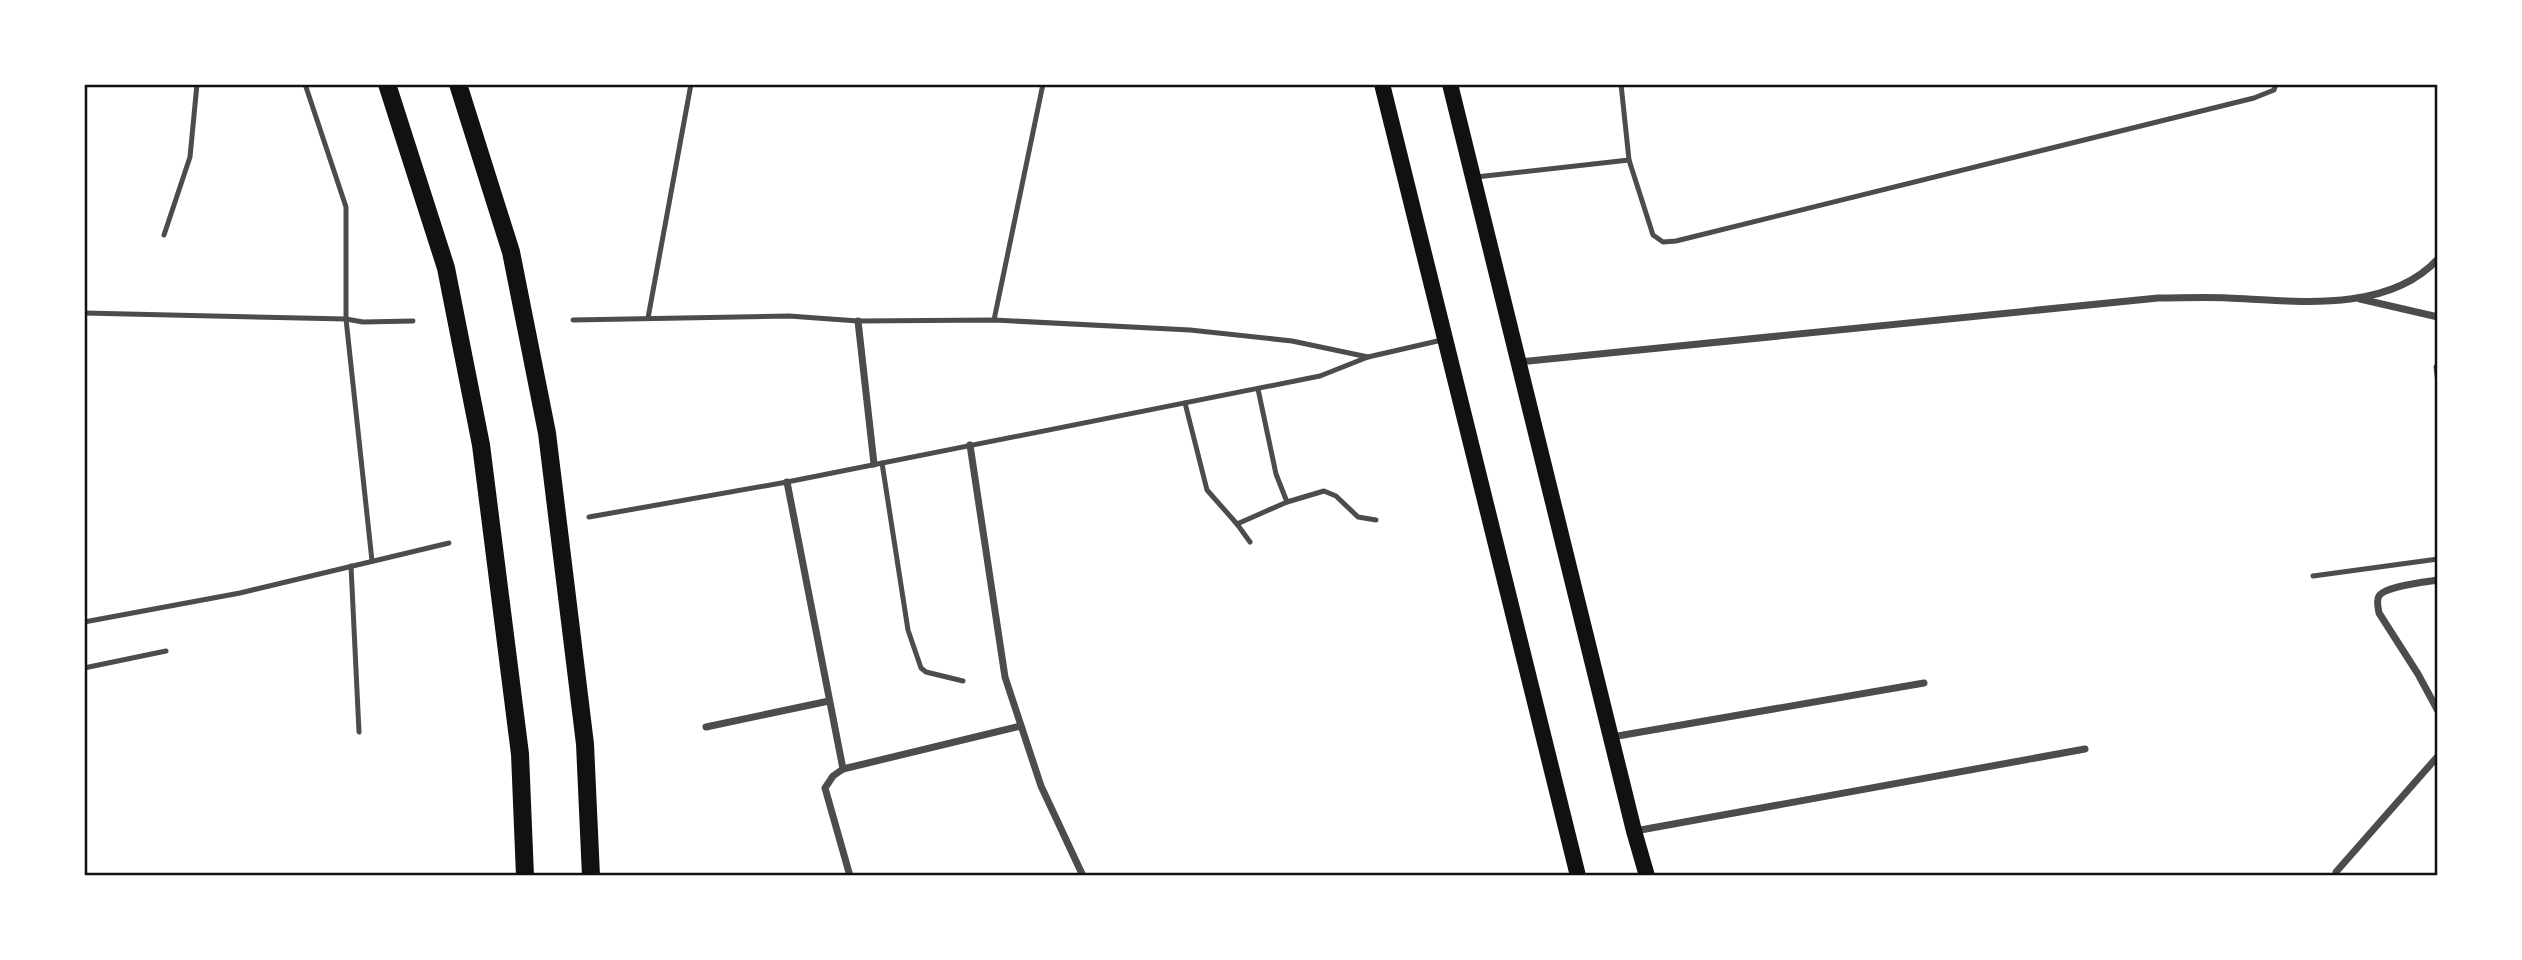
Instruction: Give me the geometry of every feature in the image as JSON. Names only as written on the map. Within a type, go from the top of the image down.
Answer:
[{"type":"highway","points":[[387,84],[446,268],[481,445],[520,754],[525,876]]},
{"type":"highway","points":[[458,84],[511,252],[547,433],[585,744],[592,876]]},
{"type":"highway","points":[[1382,84],[1578,876]]},
{"type":"highway","points":[[1450,84],[1647,876]]},
{"type":"street","points":[[1519,362],[2158,298],[2227,298],[2294,303],[2356,298],[2385,293],[2430,268],[2438,259]]},
{"type":"street","points":[[2356,298],[2438,317]]},
{"type":"street","points":[[858,321],[878,464]]},
{"type":"street","points":[[970,445],[1006,677],[1041,786],[1083,876]]},
{"type":"street","points":[[787,482],[843,769]]},
{"type":"street","points":[[2438,580],[2384,590],[2378,598],[2378,605],[2379,612],[2438,711]]},
{"type":"street","points":[[1611,738],[1924,683]]},
{"type":"street","points":[[706,727],[829,701]]},
{"type":"street","points":[[850,876],[825,788],[833,776],[843,769],[1021,726]]},
{"type":"street","points":[[1634,831],[2085,749]]},
{"type":"street","points":[[2336,876],[2336,872],[2438,756]]},
{"type":"lane","points":[[164,235],[190,157],[197,84]]},
{"type":"lane","points":[[305,84],[346,206],[346,318],[372,562]]},
{"type":"lane","points":[[648,318],[691,84]]},
{"type":"lane","points":[[994,320],[1043,84]]},
{"type":"lane","points":[[1620,84],[1629,160],[1653,234],[1663,242],[1676,241],[2254,98],[2274,90],[2276,84]]},
{"type":"lane","points":[[1473,177],[1629,160]]},
{"type":"lane","points":[[84,313],[346,318],[363,322],[413,321]]},
{"type":"lane","points":[[573,320],[789,316],[858,321],[994,320],[1190,330],[1292,341],[1368,356]]},
{"type":"lane","points":[[589,517],[787,482],[1321,376],[1368,356],[1445,340]]},
{"type":"lane","points":[[2438,364],[2438,383]]},
{"type":"lane","points":[[1258,389],[1276,474],[1287,502]]},
{"type":"lane","points":[[1185,403],[1207,490],[1250,542]]},
{"type":"lane","points":[[878,464],[908,630],[921,668],[926,672],[963,681]]},
{"type":"lane","points":[[1237,524],[1287,502],[1324,491],[1336,496],[1358,517],[1376,520]]},
{"type":"lane","points":[[84,622],[240,593],[449,543]]},
{"type":"lane","points":[[2314,576],[2438,559]]},
{"type":"lane","points":[[351,566],[359,732]]},
{"type":"lane","points":[[84,668],[166,651]]}]
